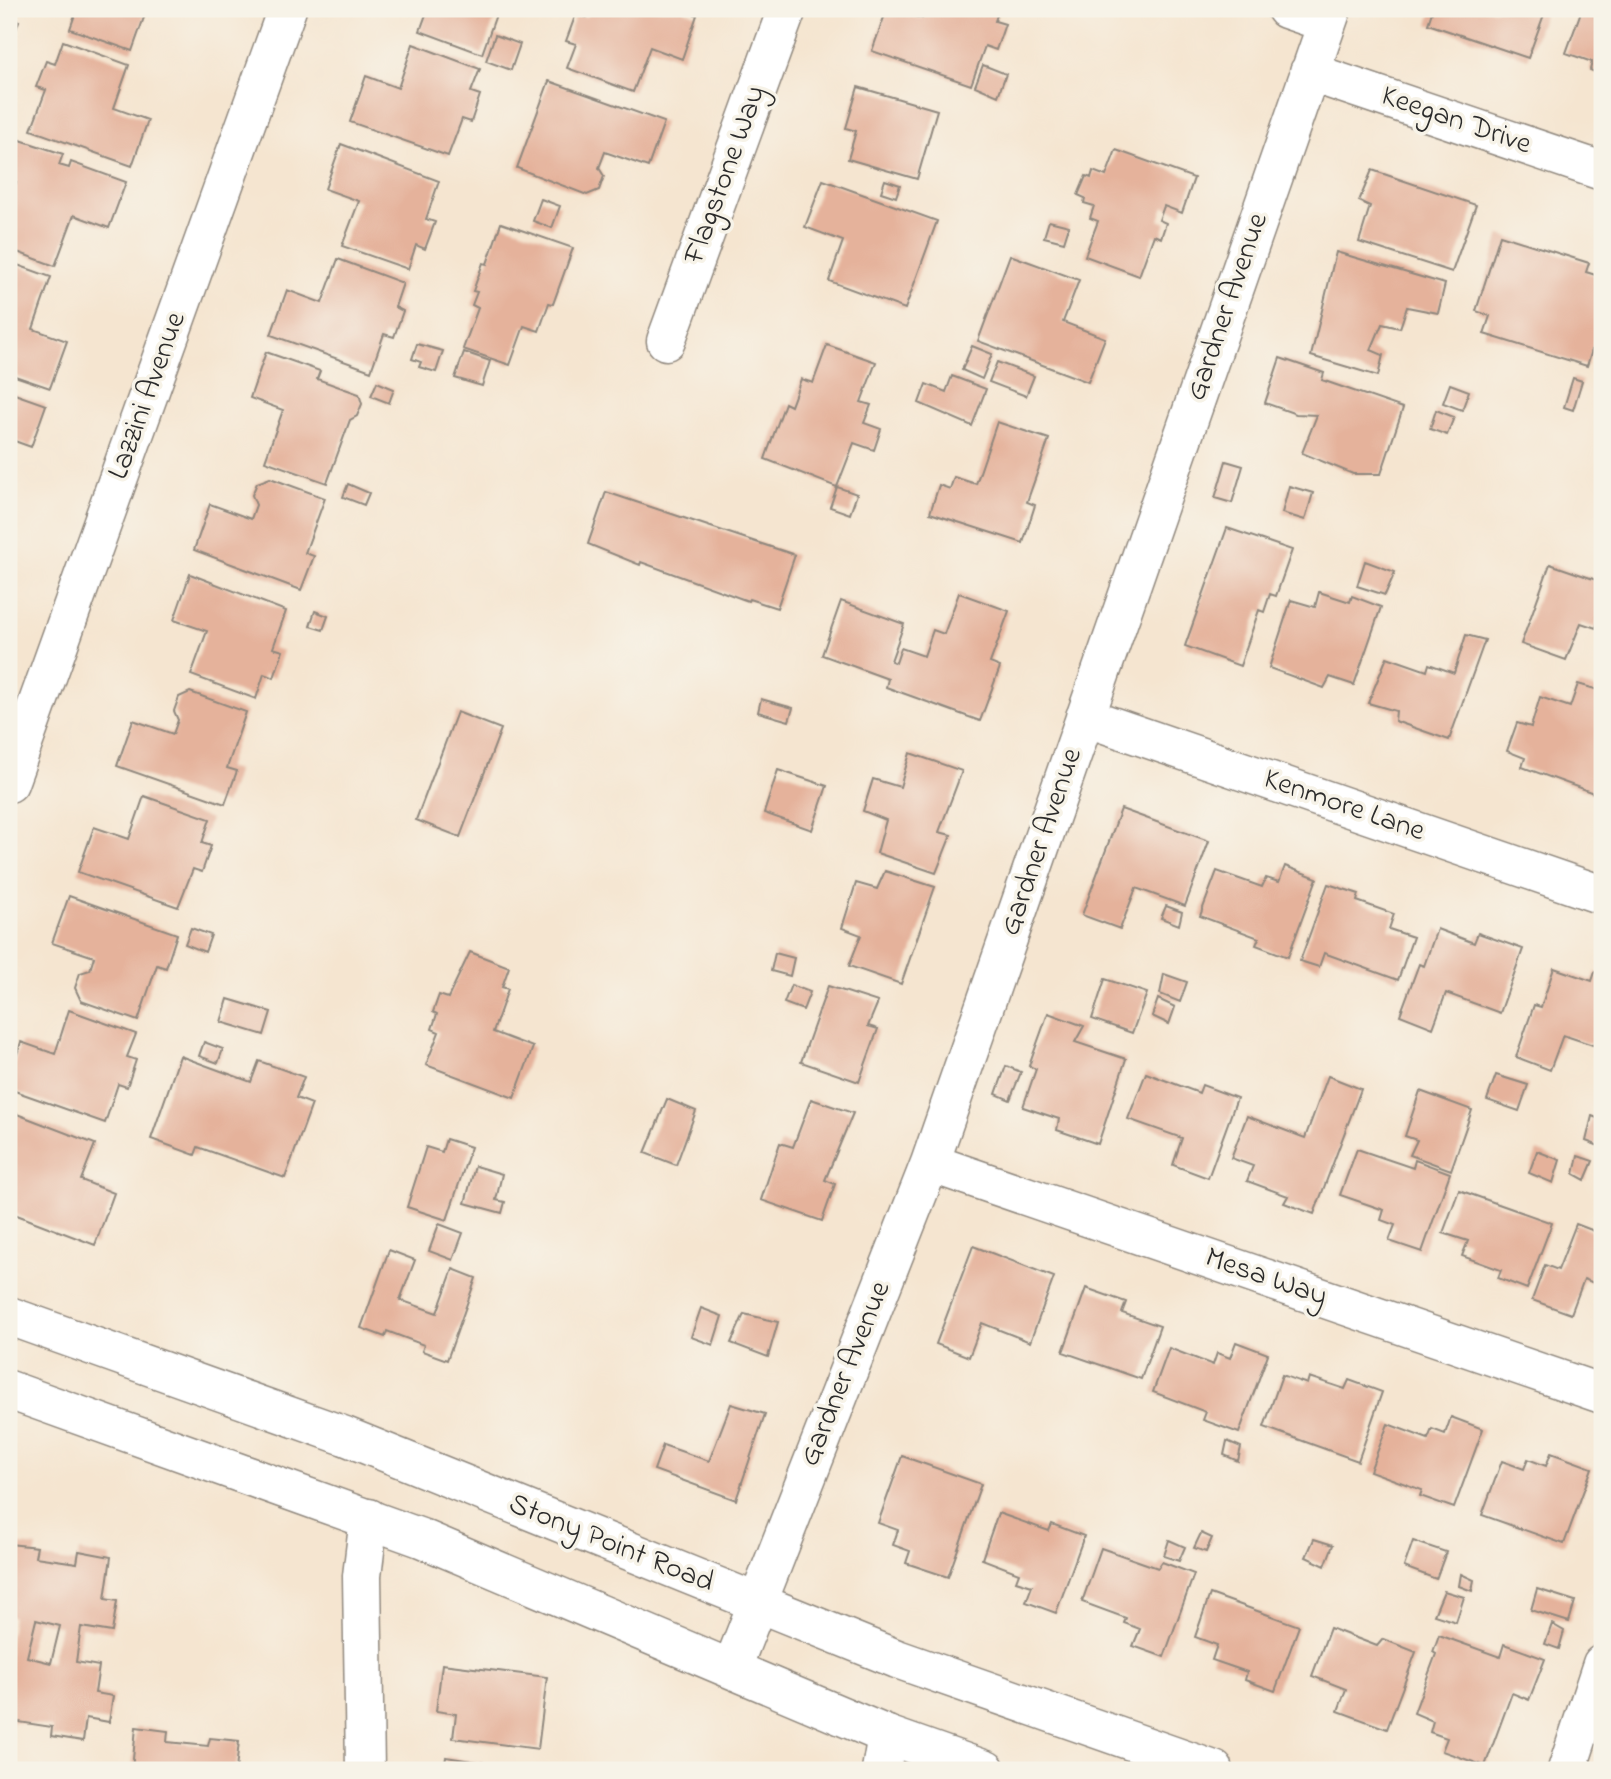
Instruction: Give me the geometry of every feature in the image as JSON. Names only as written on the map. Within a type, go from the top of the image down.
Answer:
[{"type":"street","name":"Lazzini Avenue","points":[[9,783],[287,9]]},
{"type":"street","name":"Flagstone Way","points":[[666,341],[787,9]]},
{"type":"street","points":[[1286,9],[1330,16]]},
{"type":"street","name":"Gardner Avenue","points":[[732,1668],[930,1163],[1330,16]]},
{"type":"street","name":"Keegan Drive","points":[[1310,72],[1602,171]]},
{"type":"street","name":"Kenmore Lane","points":[[1086,717],[1602,895]]},
{"type":"street","name":"Mesa Way","points":[[930,1163],[1602,1394]]},
{"type":"street","name":"Stony Point Road","points":[[9,1316],[345,1436],[898,1659],[1214,1770]]},
{"type":"street","points":[[9,1390],[369,1518],[732,1668],[884,1752],[986,1770]]},
{"type":"street","points":[[365,1770],[362,1576],[369,1518]]},
{"type":"street","points":[[1567,1770],[1602,1664]]},
{"type":"building","points":[[77,9],[147,9],[132,51],[70,29]]},
{"type":"building","points":[[428,9],[498,9],[482,54],[420,31]]},
{"type":"building","points":[[589,9],[681,9],[697,15],[682,59],[650,47],[633,92],[567,68],[576,44],[566,41],[576,14],[586,17]]},
{"type":"building","points":[[887,9],[922,18],[925,9],[999,9],[995,21],[1005,24],[996,50],[985,46],[971,85],[872,51]]},
{"type":"building","points":[[1433,9],[1546,9],[1528,58],[1428,24]]},
{"type":"building","points":[[1582,9],[1602,9],[1602,75],[1590,70],[1592,62],[1566,53]]},
{"type":"building","points":[[9,18],[19,21],[9,50]]},
{"type":"building","points":[[495,35],[520,44],[511,70],[486,61]]},
{"type":"building","points":[[63,41],[129,65],[114,108],[148,120],[132,166],[31,130],[46,90],[36,87],[46,61],[55,64]]},
{"type":"building","points":[[413,44],[480,69],[471,92],[480,95],[471,122],[462,119],[448,156],[350,122],[366,76],[398,88]]},
{"type":"building","points":[[983,65],[1006,74],[998,96],[975,86]]},
{"type":"building","points":[[549,81],[664,122],[648,167],[605,152],[599,168],[604,176],[599,190],[587,195],[517,168]]},
{"type":"building","points":[[858,87],[937,110],[917,179],[848,159],[856,131],[846,128]]},
{"type":"building","points":[[14,138],[63,154],[59,165],[69,168],[71,162],[126,182],[109,228],[74,215],[55,266],[9,249],[9,202],[16,182],[9,180],[9,154]]},
{"type":"building","points":[[341,144],[439,181],[426,219],[435,222],[425,249],[416,245],[408,269],[342,246],[359,201],[325,189]]},
{"type":"building","points":[[1116,150],[1194,178],[1182,213],[1164,206],[1159,220],[1166,223],[1161,238],[1154,235],[1139,276],[1085,256],[1098,221],[1090,218],[1094,206],[1084,203],[1085,198],[1078,195],[1086,176],[1091,178],[1093,171],[1106,176]]},
{"type":"building","points":[[1372,170],[1476,205],[1452,272],[1359,242],[1370,206],[1359,201]]},
{"type":"building","points":[[823,180],[937,221],[905,309],[829,281],[843,241],[805,227]]},
{"type":"building","points":[[885,180],[900,185],[896,197],[881,192]]},
{"type":"building","points":[[541,199],[560,206],[552,228],[533,221]]},
{"type":"building","points":[[1049,221],[1069,226],[1064,242],[1044,237]]},
{"type":"building","points":[[501,223],[573,248],[553,304],[549,303],[539,331],[524,326],[510,365],[463,349],[478,308],[472,305],[477,292],[473,291],[483,263],[487,264]]},
{"type":"building","points":[[1500,235],[1589,263],[1586,272],[1602,277],[1602,318],[1587,366],[1484,334],[1490,316],[1476,311]]},
{"type":"building","points":[[1336,252],[1445,284],[1438,313],[1407,307],[1400,328],[1382,324],[1371,350],[1383,355],[1378,376],[1311,356]]},
{"type":"building","points":[[1010,255],[1079,280],[1063,322],[1105,338],[1088,382],[978,341]]},
{"type":"building","points":[[338,259],[403,283],[395,307],[403,311],[394,337],[384,334],[371,371],[271,335],[287,290],[322,303]]},
{"type":"building","points":[[9,262],[51,277],[33,329],[67,341],[50,388],[9,374]]},
{"type":"building","points":[[417,344],[443,351],[436,372],[419,367],[421,362],[412,359]]},
{"type":"building","points":[[827,345],[876,362],[861,402],[871,405],[864,423],[881,429],[874,450],[854,443],[837,487],[765,459],[785,403],[791,406],[801,379],[813,383]]},
{"type":"building","points":[[972,346],[992,354],[982,379],[962,370]]},
{"type":"building","points":[[266,352],[320,371],[317,379],[359,394],[362,404],[357,416],[350,420],[327,483],[265,461],[283,410],[250,398]]},
{"type":"building","points":[[464,352],[490,361],[482,386],[455,378]]},
{"type":"building","points":[[1280,358],[1324,373],[1322,380],[1403,408],[1381,474],[1353,474],[1302,453],[1317,415],[1296,414],[1265,403]]},
{"type":"building","points":[[997,362],[1034,376],[1026,396],[989,382]]},
{"type":"building","points":[[952,376],[986,389],[972,426],[919,403],[926,384],[946,392]]},
{"type":"building","points":[[1573,378],[1582,381],[1573,410],[1564,407]]},
{"type":"building","points":[[377,382],[394,389],[389,403],[371,396]]},
{"type":"building","points":[[1450,384],[1469,391],[1462,410],[1443,403]]},
{"type":"building","points":[[9,392],[46,405],[31,447],[9,439]]},
{"type":"building","points":[[1436,410],[1454,417],[1447,435],[1430,429]]},
{"type":"building","points":[[997,422],[1049,439],[1027,502],[1035,505],[1023,543],[930,513],[939,485],[950,489],[954,477],[976,484]]},
{"type":"building","points":[[1226,461],[1243,466],[1232,503],[1215,498]]},
{"type":"building","points":[[270,478],[325,498],[305,553],[314,556],[301,590],[194,550],[210,504],[251,519],[256,505],[252,495],[257,483]]},
{"type":"building","points":[[348,484],[369,493],[364,505],[343,497]]},
{"type":"building","points":[[1289,486],[1313,493],[1305,520],[1282,513]]},
{"type":"building","points":[[837,487],[857,494],[850,514],[830,507]]},
{"type":"building","points":[[606,492],[795,555],[777,608],[749,599],[748,601],[641,562],[640,565],[588,544]]},
{"type":"building","points":[[1227,528],[1292,550],[1276,596],[1270,594],[1264,612],[1259,610],[1240,666],[1185,646]]},
{"type":"building","points":[[1365,561],[1395,572],[1385,595],[1357,586]]},
{"type":"building","points":[[1550,564],[1602,582],[1602,611],[1596,628],[1581,623],[1566,660],[1521,644]]},
{"type":"building","points":[[190,574],[286,611],[273,648],[283,651],[274,678],[264,674],[256,699],[191,675],[207,631],[174,620]]},
{"type":"building","points":[[1319,592],[1350,602],[1352,596],[1381,607],[1354,685],[1330,677],[1324,688],[1269,668],[1291,600],[1315,607]]},
{"type":"building","points":[[959,593],[1009,611],[990,663],[1000,667],[980,721],[886,687],[888,679],[822,655],[841,601],[904,624],[891,661],[896,663],[901,648],[924,656],[933,630],[944,634]]},
{"type":"building","points":[[315,611],[328,616],[323,630],[310,626]]},
{"type":"building","points":[[1466,635],[1485,640],[1449,740],[1395,721],[1396,711],[1368,703],[1387,657],[1427,671],[1429,664],[1454,673]]},
{"type":"building","points":[[1578,684],[1602,691],[1602,788],[1599,795],[1522,767],[1525,758],[1507,751],[1517,723],[1531,727],[1540,697],[1570,707]]},
{"type":"building","points":[[190,692],[246,712],[227,768],[237,771],[225,804],[117,766],[133,720],[173,734],[178,720],[174,711],[179,697]]},
{"type":"building","points":[[761,699],[793,708],[789,721],[758,712]]},
{"type":"building","points":[[457,712],[501,729],[460,837],[416,820]]},
{"type":"building","points":[[910,753],[962,771],[939,832],[951,835],[936,873],[877,853],[886,820],[863,811],[873,779],[900,787]]},
{"type":"building","points":[[778,770],[827,786],[812,830],[764,813]]},
{"type":"building","points":[[144,796],[210,819],[202,843],[211,846],[202,872],[193,869],[178,907],[78,872],[94,827],[129,839]]},
{"type":"building","points":[[1121,809],[1209,841],[1185,906],[1136,888],[1120,929],[1082,915]]},
{"type":"building","points":[[1285,866],[1317,878],[1288,957],[1256,945],[1259,938],[1200,916],[1217,871],[1262,887],[1266,878],[1279,882]]},
{"type":"building","points":[[885,871],[935,887],[901,984],[849,966],[861,935],[842,928],[856,883],[877,889]]},
{"type":"building","points":[[1328,884],[1359,894],[1357,901],[1394,914],[1389,929],[1413,937],[1398,980],[1324,953],[1319,967],[1300,961]]},
{"type":"building","points":[[69,896],[177,934],[166,968],[157,965],[138,1021],[81,1001],[75,988],[80,973],[90,970],[94,957],[52,943]]},
{"type":"building","points":[[1166,906],[1182,912],[1179,925],[1161,918]]},
{"type":"building","points":[[191,928],[211,935],[205,952],[185,944]]},
{"type":"building","points":[[1437,929],[1474,943],[1478,933],[1523,949],[1500,1013],[1446,993],[1433,1028],[1400,1015],[1419,964],[1424,966]]},
{"type":"building","points":[[470,952],[509,967],[502,987],[508,989],[493,1032],[533,1047],[514,1098],[426,1065],[439,1032],[432,1029],[437,1014],[433,1012],[439,995],[448,998]]},
{"type":"building","points":[[775,953],[794,958],[790,976],[771,971]]},
{"type":"building","points":[[1554,968],[1592,981],[1595,972],[1602,975],[1602,1048],[1563,1035],[1550,1070],[1516,1057],[1534,1005],[1541,1007]]},
{"type":"building","points":[[1164,974],[1187,982],[1180,1002],[1160,994]]},
{"type":"building","points":[[1105,979],[1147,993],[1132,1033],[1092,1019]]},
{"type":"building","points":[[791,985],[810,992],[803,1010],[784,1003]]},
{"type":"building","points":[[828,986],[878,1002],[868,1026],[878,1029],[859,1082],[801,1062]]},
{"type":"building","points":[[228,999],[271,1012],[264,1035],[221,1022]]},
{"type":"building","points":[[1158,999],[1175,1007],[1169,1024],[1152,1016]]},
{"type":"building","points":[[69,1010],[136,1034],[127,1057],[136,1060],[127,1087],[118,1084],[105,1123],[9,1089],[9,1078],[21,1042],[55,1054]]},
{"type":"building","points":[[1048,1013],[1084,1026],[1075,1042],[1126,1059],[1098,1144],[1057,1130],[1059,1119],[1023,1107],[1036,1069],[1029,1066]]},
{"type":"building","points":[[204,1042],[223,1049],[218,1063],[199,1056]]},
{"type":"building","points":[[180,1056],[251,1082],[259,1061],[304,1077],[296,1098],[312,1104],[285,1178],[198,1147],[195,1155],[151,1139]]},
{"type":"building","points":[[1006,1066],[1021,1072],[1010,1100],[996,1094]]},
{"type":"building","points":[[1146,1073],[1199,1093],[1202,1085],[1237,1098],[1208,1178],[1173,1165],[1182,1138],[1128,1119]]},
{"type":"building","points":[[1496,1075],[1528,1085],[1519,1111],[1487,1100]]},
{"type":"building","points":[[1328,1076],[1361,1089],[1314,1214],[1284,1203],[1288,1196],[1247,1181],[1253,1166],[1231,1158],[1247,1116],[1305,1138]]},
{"type":"building","points":[[1420,1091],[1472,1110],[1451,1170],[1410,1155],[1417,1140],[1405,1136]]},
{"type":"building","points":[[667,1099],[696,1111],[676,1165],[645,1153]]},
{"type":"building","points":[[811,1099],[853,1113],[825,1180],[835,1184],[822,1221],[761,1200],[780,1143],[793,1147]]},
{"type":"building","points":[[9,1111],[95,1144],[81,1180],[114,1193],[95,1245],[9,1212],[9,1178],[14,1164],[9,1162]]},
{"type":"building","points":[[1592,1116],[1602,1120],[1602,1147],[1586,1141]]},
{"type":"building","points":[[446,1139],[471,1147],[447,1220],[407,1207],[426,1147],[442,1152]]},
{"type":"building","points":[[1357,1149],[1413,1168],[1415,1160],[1450,1173],[1422,1252],[1389,1241],[1395,1225],[1381,1220],[1384,1210],[1340,1195]]},
{"type":"building","points":[[1537,1151],[1560,1160],[1553,1183],[1529,1173]]},
{"type":"building","points":[[1578,1156],[1593,1161],[1585,1180],[1574,1174]]},
{"type":"building","points":[[475,1166],[502,1174],[496,1200],[505,1202],[502,1213],[465,1203]]},
{"type":"building","points":[[1459,1190],[1552,1223],[1527,1289],[1498,1278],[1501,1270],[1462,1256],[1468,1241],[1443,1233]]},
{"type":"building","points":[[439,1224],[463,1233],[453,1260],[429,1251]]},
{"type":"building","points":[[1576,1224],[1602,1234],[1602,1295],[1596,1293],[1599,1285],[1584,1279],[1571,1314],[1532,1300],[1545,1265],[1558,1270]]},
{"type":"building","points":[[973,1246],[1054,1277],[1030,1342],[982,1323],[969,1357],[936,1344]]},
{"type":"building","points":[[389,1250],[415,1260],[400,1300],[437,1313],[453,1269],[476,1278],[447,1360],[422,1351],[424,1345],[387,1331],[385,1337],[361,1328]]},
{"type":"building","points":[[1086,1288],[1126,1302],[1122,1313],[1160,1326],[1141,1379],[1063,1352]]},
{"type":"building","points":[[701,1308],[722,1316],[713,1345],[691,1337]]},
{"type":"building","points":[[744,1314],[778,1322],[768,1357],[731,1343]]},
{"type":"building","points":[[1236,1342],[1268,1354],[1239,1433],[1203,1420],[1206,1412],[1153,1392],[1169,1348],[1213,1365],[1217,1353],[1230,1358]]},
{"type":"building","points":[[1282,1375],[1307,1384],[1309,1377],[1345,1389],[1349,1380],[1382,1392],[1358,1461],[1264,1427]]},
{"type":"building","points":[[731,1404],[765,1414],[736,1500],[654,1470],[663,1445],[709,1461]]},
{"type":"building","points":[[1451,1417],[1483,1429],[1454,1508],[1420,1496],[1422,1490],[1370,1471],[1388,1424],[1428,1439],[1432,1429],[1445,1434]]},
{"type":"building","points":[[1227,1441],[1241,1447],[1238,1461],[1224,1455]]},
{"type":"building","points":[[1551,1453],[1592,1468],[1564,1544],[1482,1515],[1502,1461],[1524,1469],[1528,1459],[1546,1466]]},
{"type":"building","points":[[902,1456],[981,1484],[948,1577],[906,1563],[910,1551],[893,1545],[898,1530],[878,1523]]},
{"type":"building","points":[[998,1513],[1049,1531],[1052,1524],[1084,1536],[1056,1613],[1026,1602],[1032,1586],[1016,1581],[1019,1573],[982,1559]]},
{"type":"building","points":[[1201,1533],[1212,1538],[1206,1552],[1194,1548]]},
{"type":"building","points":[[1314,1539],[1333,1545],[1325,1566],[1306,1557]]},
{"type":"building","points":[[1169,1540],[1185,1547],[1179,1561],[1164,1556]]},
{"type":"building","points":[[1413,1541],[1446,1552],[1436,1579],[1404,1567]]},
{"type":"building","points":[[9,1544],[37,1547],[35,1557],[77,1563],[79,1551],[111,1557],[105,1599],[117,1601],[112,1632],[81,1627],[76,1662],[99,1666],[95,1693],[113,1696],[109,1722],[86,1718],[83,1741],[51,1736],[52,1727],[13,1721],[9,1731],[9,1644],[13,1616],[9,1616]],"holes":[[[36,1620],[60,1626],[51,1663],[27,1657]]]},
{"type":"building","points":[[1101,1548],[1158,1568],[1162,1562],[1194,1574],[1164,1657],[1133,1646],[1140,1629],[1124,1623],[1126,1618],[1082,1602]]},
{"type":"building","points":[[1461,1574],[1474,1580],[1472,1591],[1459,1586]]},
{"type":"building","points":[[1537,1589],[1575,1601],[1569,1622],[1531,1610]]},
{"type":"building","points":[[1444,1591],[1464,1597],[1456,1622],[1434,1615]]},
{"type":"building","points":[[1210,1594],[1299,1626],[1275,1691],[1245,1680],[1247,1672],[1212,1660],[1217,1645],[1195,1637]]},
{"type":"building","points":[[1552,1624],[1564,1631],[1559,1649],[1545,1644]]},
{"type":"building","points":[[1330,1628],[1377,1646],[1383,1639],[1416,1652],[1387,1729],[1338,1711],[1346,1689],[1312,1676]]},
{"type":"building","points":[[1439,1635],[1500,1657],[1504,1644],[1545,1659],[1529,1700],[1512,1693],[1485,1766],[1442,1751],[1447,1738],[1430,1732],[1433,1721],[1414,1713],[1436,1654],[1433,1652]]},
{"type":"building","points":[[442,1664],[547,1677],[538,1749],[453,1738],[456,1714],[436,1711]]},
{"type":"building","points":[[136,1727],[168,1731],[167,1742],[208,1746],[210,1738],[239,1741],[236,1770],[132,1770]]},
{"type":"building","points":[[446,1757],[523,1769],[523,1770],[444,1770]]}]
